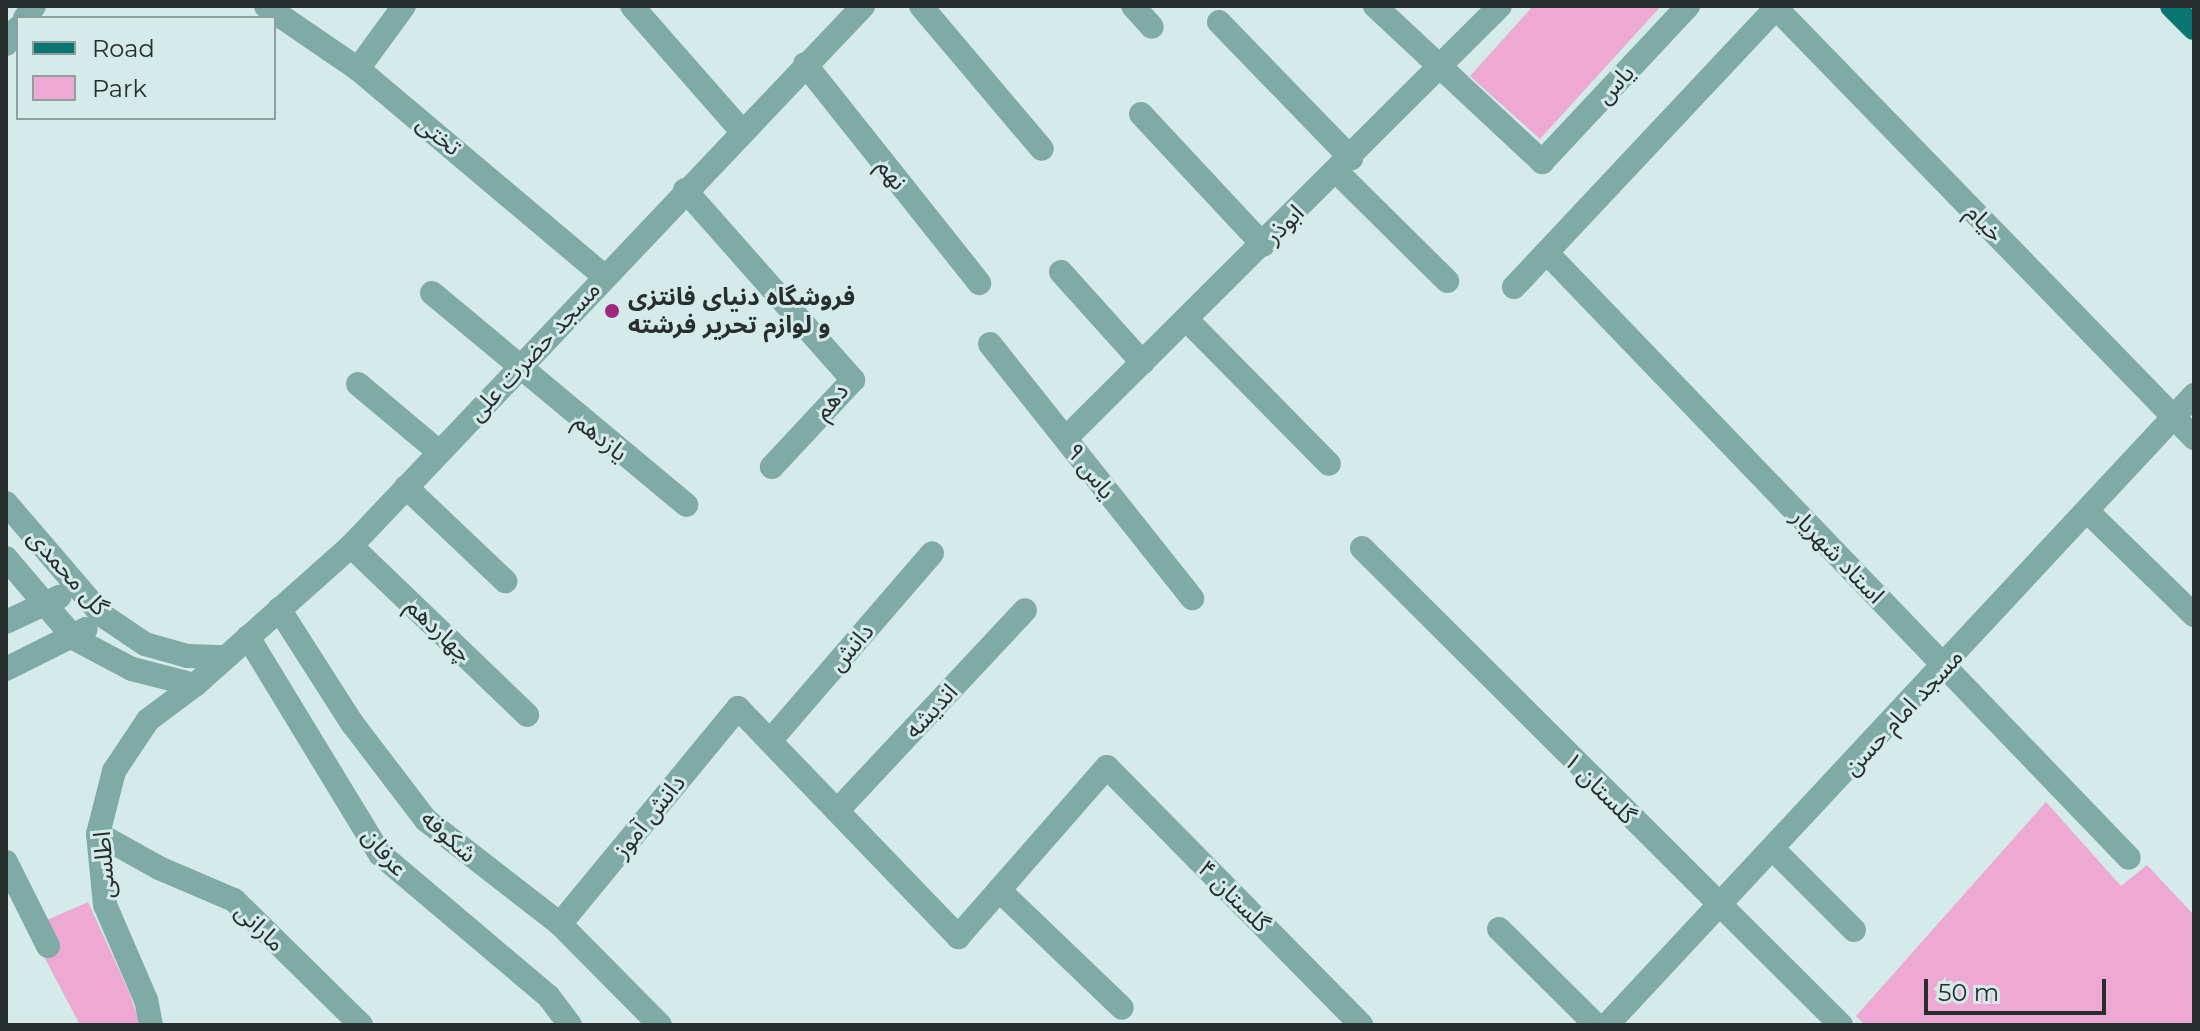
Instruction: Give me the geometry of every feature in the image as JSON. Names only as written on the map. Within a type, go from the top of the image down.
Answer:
[{"type":"street","name":"تختی","points":[[266,6],[358,69],[604,276]]},
{"type":"street","points":[[358,69],[404,6]]},
{"type":"street","points":[[632,6],[741,130]]},
{"type":"street","name":"مسجد حضرت علی","points":[[195,685],[351,546],[741,130],[863,6]]},
{"type":"street","points":[[921,6],[1042,149]]},
{"type":"street","points":[[1133,6],[1152,27]]},
{"type":"street","points":[[1375,6],[1443,67]]},
{"type":"street","name":"ابوذر","points":[[1066,438],[1443,67],[1500,6]]},
{"type":"street","name":"یاس","points":[[1443,67],[1542,162],[1688,6]]},
{"type":"street","name":"خیام","points":[[1547,253],[1776,8],[2194,438]]},
{"type":"street","points":[[1219,22],[1447,281]]},
{"type":"street","name":"نهم","points":[[805,64],[979,283]]},
{"type":"street","points":[[1141,114],[1263,245]]},
{"type":"street","name":"دهم","points":[[685,190],[853,380],[772,467]]},
{"type":"street","points":[[1514,287],[1547,253]]},
{"type":"street","name":"استاد شهریار","points":[[1547,253],[2129,858]]},
{"type":"street","points":[[1061,272],[1143,363]]},
{"type":"street","name":"یازدهم","points":[[432,293],[517,369],[686,505]]},
{"type":"street","points":[[1187,320],[1329,464]]},
{"type":"street","name":"یاس ۹","points":[[990,344],[1192,598]]},
{"type":"street","points":[[358,384],[439,452]]},
{"type":"street","name":"مسجد امام حسن","points":[[1607,1025],[1945,667],[2194,395]]},
{"type":"street","points":[[406,487],[505,581]]},
{"type":"street","name":"گل محمدی","points":[[6,503],[102,615],[145,644],[187,656],[225,657]]},
{"type":"street","points":[[2088,512],[2194,615]]},
{"type":"street","name":"چهاردهم","points":[[351,546],[527,715]]},
{"type":"street","name":"گلستان ۱","points":[[1362,548],[1719,908],[1841,1025]]},
{"type":"street","name":"دانش","points":[[770,741],[932,553]]},
{"type":"street","name":"گل محمدی","points":[[6,558],[75,639],[132,669],[195,685]]},
{"type":"street","points":[[6,622],[48,606],[77,583]]},
{"type":"street","name":"شکوفه","points":[[279,609],[352,723],[426,820],[560,924],[660,1025]]},
{"type":"street","name":"اندیشه","points":[[837,811],[1025,610]]},
{"type":"street","points":[[6,669],[75,639],[102,615]]},
{"type":"street","name":"عرفان","points":[[248,637],[380,854],[549,997],[570,1025]]},
{"type":"street","name":"اطلسی","points":[[151,1025],[146,1000],[105,905],[98,834],[114,771],[122,758],[148,720],[195,685]]},
{"type":"street","name":"دانش آموز","points":[[560,924],[738,708],[770,741]]},
{"type":"street","points":[[770,741],[958,937],[999,890],[1122,1008]]},
{"type":"street","name":"گلستان ۴","points":[[999,890],[1107,767],[1360,1024]]},
{"type":"street","name":"مارانی","points":[[98,834],[159,868],[234,900],[361,1025]]},
{"type":"street","points":[[1774,850],[1854,930]]},
{"type":"street","points":[[6,862],[48,946]]},
{"type":"street","points":[[1499,929],[1596,1025]]},
{"type":"green space","points":[[1533,6],[1661,6],[1540,139],[1470,76]]},
{"type":"green space","points":[[2046,802],[2121,886],[2147,865],[2194,915],[2194,1025],[1865,1025],[1856,1016]]},
{"type":"green space","points":[[88,902],[130,994],[140,1025],[80,1025],[29,928]]},
{"type":"place","name":"فروشگاه دنیای فانتزی و لوازم تحریر فرشته","points":[[612,311]]}]
